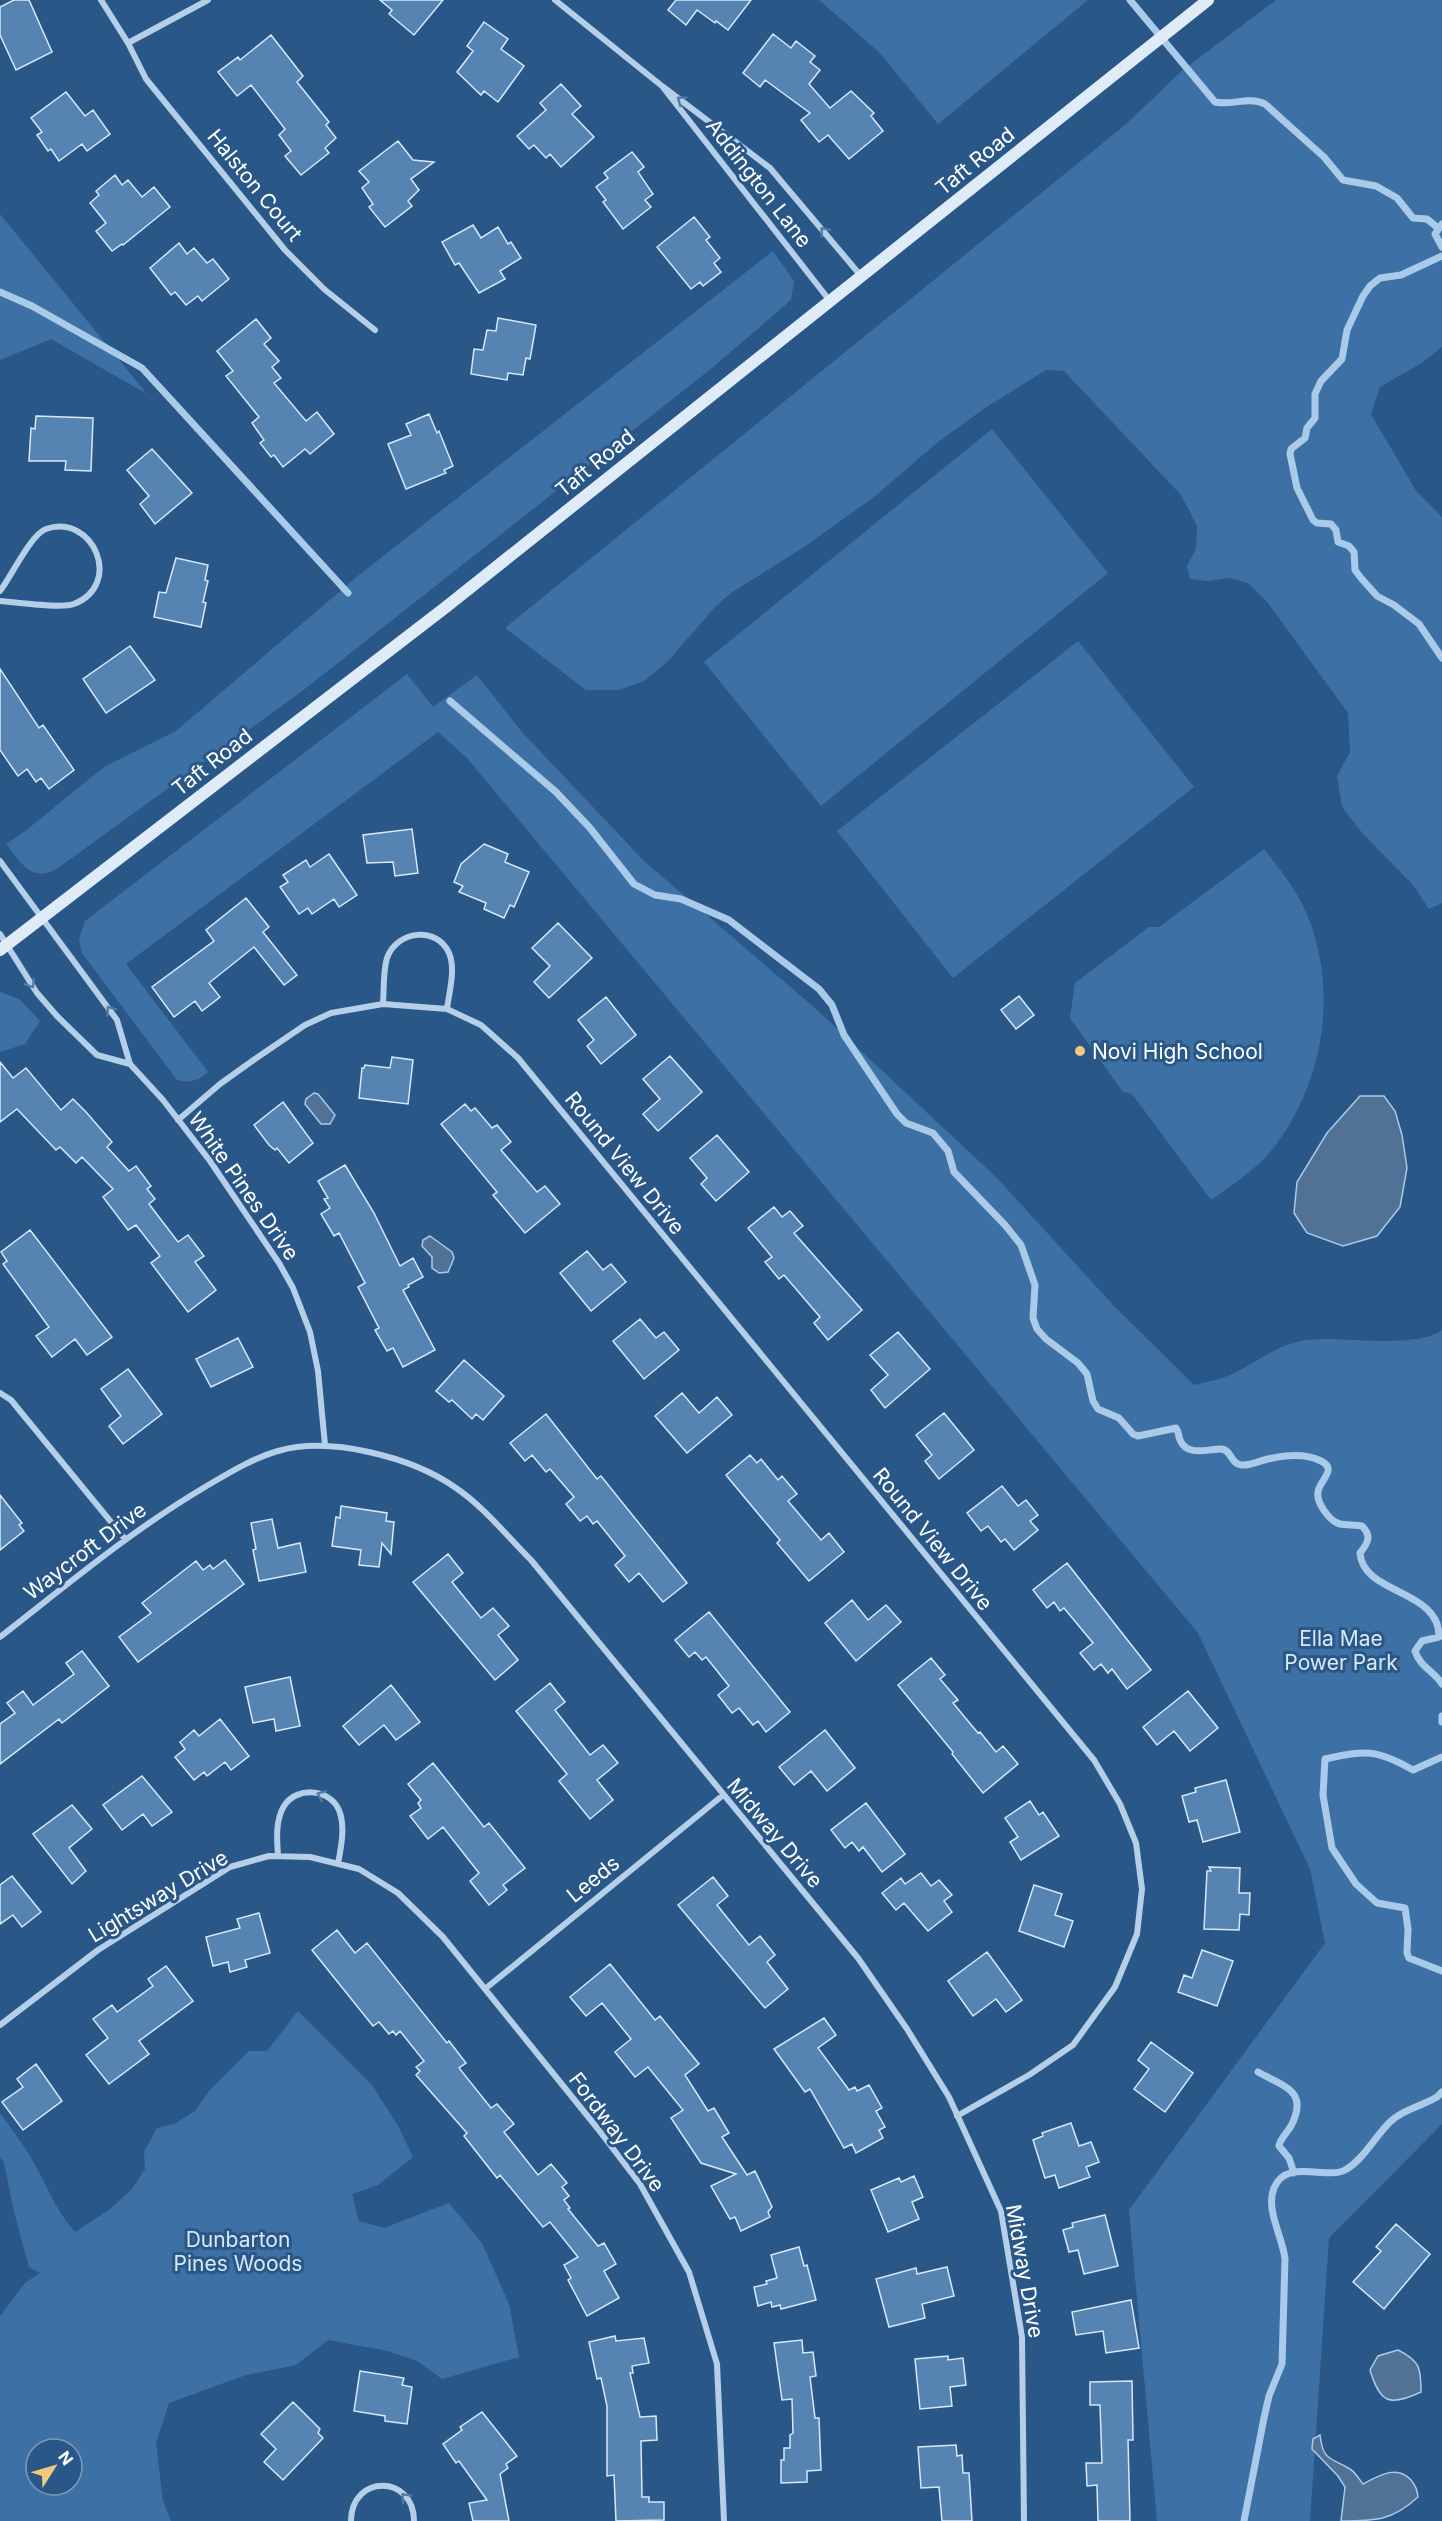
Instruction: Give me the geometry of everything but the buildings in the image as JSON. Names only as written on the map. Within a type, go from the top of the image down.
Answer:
[{"type":"street","name":"Halston Court","points":[[101,0],[128,43],[146,79],[285,249],[324,290],[375,330]]},
{"type":"street","points":[[128,43],[208,0]]},
{"type":"street","name":"Addington Lane","points":[[555,0],[662,86],[770,168],[861,276]]},
{"type":"street","name":"Taft Road","points":[[2,943],[42,917],[446,607],[1208,0]]},
{"type":"street","name":"Addington Lane","points":[[662,86],[830,301]]},
{"type":"street","points":[[0,591],[33,540],[47,528],[62,528],[80,533],[91,542],[97,555],[100,572],[97,583],[85,597],[74,604],[0,601]]},
{"type":"street","name":"White Pines Drive","points":[[0,861],[117,1020],[130,1064],[178,1120],[261,1234],[293,1288],[310,1332],[318,1371],[325,1445]]},
{"type":"street","points":[[383,1004],[386,964],[390,952],[411,934],[425,934],[445,947],[449,953],[451,974],[447,1009]]},
{"type":"street","points":[[2,943],[37,993],[57,1016],[98,1055],[130,1064]]},
{"type":"street","name":"Round View Drive","points":[[178,1120],[220,1084],[305,1025],[331,1013],[383,1004],[447,1009],[481,1025],[518,1058],[1094,1761],[1120,1804],[1136,1843],[1142,1889],[1137,1934],[1115,1987],[1073,2045],[1029,2075],[957,2116]]},
{"type":"street","points":[[0,1393],[11,1400],[125,1539]]},
{"type":"street","name":"Midway Drive","points":[[192,1494],[226,1474],[278,1451],[325,1445],[402,1461],[454,1486],[475,1503],[531,1560],[722,1796],[858,1958],[907,2029],[948,2097],[1001,2211],[1021,2328],[1024,2521]]},
{"type":"street","name":"Waycroft Drive","points":[[0,1637],[125,1539],[192,1494]]},
{"type":"street","points":[[278,1856],[277,1833],[283,1808],[288,1801],[300,1793],[312,1791],[324,1794],[336,1803],[340,1810],[342,1829],[338,1864]]},
{"type":"street","name":"Leeds","points":[[485,1989],[722,1796]]},
{"type":"street","name":"Lightsway Drive","points":[[0,2025],[98,1950],[229,1868],[269,1856],[310,1857],[359,1869],[398,1893],[443,1937],[485,1989]]},
{"type":"street","name":"Fordway Drive","points":[[485,1989],[640,2184],[689,2272],[717,2364],[724,2521]]},
{"type":"street","points":[[351,2521],[355,2501],[371,2487],[382,2485],[403,2492],[414,2511],[414,2521]]},
{"type":"green space","points":[[819,0],[1088,0],[938,124],[880,53]]},
{"type":"green space","points":[[1276,0],[1442,0],[1442,347],[1423,362],[1380,387],[1371,414],[1416,491],[1442,517],[1442,903],[1429,909],[1413,885],[1363,834],[1342,807],[1337,776],[1350,752],[1348,713],[1268,603],[1248,583],[1230,578],[1207,581],[1190,579],[1187,566],[1196,549],[1197,526],[1181,495],[1064,371],[1046,370],[985,408],[938,442],[874,497],[804,547],[731,593],[716,606],[667,662],[644,681],[619,690],[586,690],[505,628],[1125,125],[1184,69]]},
{"type":"green space","points":[[0,214],[147,394],[51,339],[0,360]]},
{"type":"green space","points":[[773,251],[794,281],[791,300],[712,368],[301,692],[58,868],[41,874],[28,869],[17,858],[6,844],[104,767],[176,731],[359,575]]},
{"type":"green space","points":[[992,429],[1108,573],[821,806],[704,662]]},
{"type":"green space","points":[[1078,641],[1194,787],[953,978],[837,831]]},
{"type":"green space","name":"Ella Mae Power Park","points":[[407,674],[433,707],[477,675],[521,731],[644,861],[816,1009],[996,1177],[1114,1306],[1194,1385],[1226,1377],[1282,1347],[1305,1340],[1417,1339],[1431,1336],[1442,1330],[1442,2124],[1329,2238],[1310,2521],[1157,2521],[1129,2210],[1325,1943],[1310,1869],[1198,1633],[467,758],[438,732],[126,964],[208,1072],[201,1077],[190,1081],[177,1080],[82,953],[79,939],[85,921]]},
{"type":"green space","points":[[1264,849],[1296,893],[1310,922],[1323,981],[1320,1041],[1303,1099],[1271,1151],[1257,1165],[1211,1200],[1132,1094],[1123,1092],[1070,1018],[1075,983],[1149,927],[1159,927]]},
{"type":"green space","points":[[0,992],[19,999],[40,1021],[25,1044],[0,1052]]},
{"type":"green space","name":"Dunbarton Pines Woods","points":[[298,2011],[372,2085],[397,2124],[413,2157],[378,2185],[352,2194],[359,2221],[384,2228],[449,2203],[482,2243],[509,2304],[519,2357],[442,2379],[417,2361],[388,2351],[328,2340],[296,2365],[246,2375],[169,2403],[156,2443],[163,2501],[171,2521],[0,2521],[0,2316],[25,2283],[40,2273],[29,2267],[4,2163],[0,2157],[0,2113],[30,2157],[59,2211],[75,2232],[110,2209],[132,2189],[145,2169],[144,2152],[157,2128],[174,2124],[195,2111],[209,2091],[249,2051],[267,2051]]},
{"type":"shaded area","points":[[314,1093],[318,1094],[335,1115],[330,1124],[321,1124],[305,1104],[306,1099]]},
{"type":"shaded area","points":[[1360,1096],[1384,1096],[1395,1111],[1402,1135],[1407,1168],[1400,1207],[1377,1236],[1343,1246],[1307,1233],[1294,1213],[1297,1182],[1327,1133]]},
{"type":"shaded area","points":[[430,1236],[452,1252],[454,1258],[448,1272],[439,1273],[432,1268],[432,1257],[422,1246],[423,1240]]},
{"type":"shaded area","points":[[1398,2350],[1411,2358],[1418,2366],[1421,2392],[1401,2400],[1393,2400],[1382,2395],[1370,2370],[1378,2356]]},
{"type":"shaded area","points":[[1320,2435],[1323,2450],[1329,2458],[1352,2470],[1363,2484],[1387,2473],[1400,2473],[1411,2480],[1418,2497],[1400,2511],[1382,2518],[1341,2521],[1345,2487],[1338,2476],[1312,2449],[1313,2439]]},
{"type":"waterway","points":[[1130,0],[1215,102],[1252,101],[1265,104],[1324,157],[1343,180],[1376,186],[1397,198],[1413,218],[1427,219],[1438,228]]},
{"type":"waterway","points":[[1442,224],[1435,234],[1442,247]]},
{"type":"waterway","points":[[1442,256],[1401,275],[1380,278],[1370,286],[1347,330],[1342,359],[1321,381],[1315,394],[1315,418],[1307,428],[1305,438],[1291,449],[1290,454],[1297,488],[1313,520],[1317,523],[1331,524],[1336,530],[1338,542],[1349,546],[1354,552],[1355,570],[1361,578],[1377,596],[1394,605],[1419,624],[1442,658]]},
{"type":"waterway","points":[[0,292],[32,306],[142,368],[348,593]]},
{"type":"waterway","points":[[450,701],[556,792],[590,828],[634,884],[655,895],[681,899],[729,920],[819,989],[832,1005],[844,1035],[897,1114],[906,1123],[933,1133],[948,1151],[954,1172],[1021,1245],[1035,1285],[1033,1318],[1037,1329],[1046,1339],[1078,1363],[1087,1374],[1093,1401],[1098,1409],[1119,1418],[1133,1434],[1138,1436],[1176,1428],[1180,1440],[1188,1449],[1198,1451],[1221,1449],[1241,1465],[1295,1456],[1315,1458],[1325,1464],[1328,1471],[1318,1492],[1324,1511],[1340,1524],[1362,1526],[1368,1536],[1367,1543],[1360,1553],[1364,1567],[1374,1577],[1415,1600],[1428,1610],[1436,1621],[1439,1637],[1422,1641],[1415,1651],[1420,1661],[1442,1684]]},
{"type":"waterway","points":[[1442,1716],[1442,1722]]},
{"type":"waterway","points":[[1442,1757],[1413,1770],[1389,1758],[1370,1753],[1325,1759],[1323,1795],[1332,1848],[1356,1884],[1377,1903],[1405,1908],[1409,1958],[1442,1971]]},
{"type":"waterway","points":[[1258,2072],[1285,2086],[1296,2097],[1296,2114],[1279,2146],[1289,2158],[1294,2173]]},
{"type":"waterway","points":[[1244,2521],[1269,2396],[1282,2364],[1285,2259],[1273,2214],[1274,2188],[1287,2174],[1328,2173],[1345,2170],[1357,2161],[1394,2119],[1437,2097],[1442,2092]]},
{"type":"place","name":"Novi High School","points":[[1080,1051]]}]
